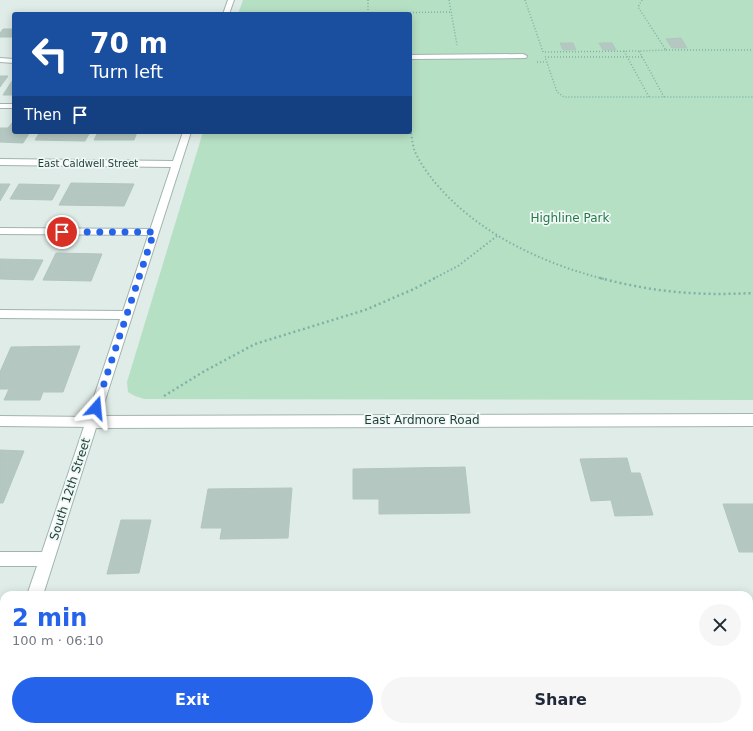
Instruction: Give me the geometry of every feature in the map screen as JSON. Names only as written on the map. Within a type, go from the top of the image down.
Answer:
[{"type":"street","points":[[227,12],[231,0]]},
{"type":"street","points":[[0,53],[12,53]]},
{"type":"street","points":[[412,57],[523,56]]},
{"type":"street","points":[[0,60],[12,60]]},
{"type":"street","name":"South 12th Street","points":[[36,591],[187,134]]},
{"type":"street","name":"East Caldwell Street","points":[[0,162],[177,164]]},
{"type":"street","points":[[0,314],[127,315]]},
{"type":"street","name":"East Ardmore Road","points":[[92,422],[753,420]]},
{"type":"street","points":[[0,559],[46,559]]},
{"type":"lane","points":[[0,106],[12,106]]},
{"type":"lane","points":[[0,231],[154,232]]},
{"type":"lane","points":[[0,421],[92,422]]},
{"type":"path","points":[[368,0],[368,12]]},
{"type":"path","points":[[449,0],[458,51]]},
{"type":"path","points":[[525,0],[557,92],[564,96],[574,98],[753,97]]},
{"type":"path","points":[[642,0],[638,7],[666,50]]},
{"type":"path","points":[[412,13],[451,12]]},
{"type":"path","points":[[543,52],[753,50]]},
{"type":"path","points":[[624,51],[649,98]]},
{"type":"path","points":[[639,51],[664,98]]},
{"type":"path","points":[[545,57],[642,57]]},
{"type":"path","points":[[412,134],[414,149],[427,173],[439,188],[452,202],[497,236],[567,268],[623,283],[661,290],[700,294],[753,293]]},
{"type":"path","points":[[164,396],[203,372],[255,344],[365,310],[414,289],[458,266],[497,236]]},
{"type":"green space","name":"Highline Park","points":[[243,0],[753,0],[753,400],[144,399],[128,392],[127,382],[202,134],[412,134],[412,12],[239,12]]},
{"type":"building","points":[[3,29],[12,29],[12,37],[0,37],[0,33]]},
{"type":"building","points":[[681,38],[687,48],[672,48],[666,39]]},
{"type":"building","points":[[560,43],[573,43],[576,50],[563,50]]},
{"type":"building","points":[[599,43],[612,43],[616,50],[603,50]]},
{"type":"building","points":[[0,76],[8,76],[0,87]]},
{"type":"building","points":[[12,81],[12,95],[3,95]]},
{"type":"building","points":[[12,123],[12,134],[29,134],[23,143],[0,142],[0,128],[8,128]]},
{"type":"building","points":[[39,134],[89,134],[85,141],[35,140]]},
{"type":"building","points":[[97,134],[136,134],[134,140],[94,140]]},
{"type":"building","points":[[71,183],[134,184],[124,206],[59,205]]},
{"type":"building","points":[[0,184],[10,184],[0,201]]},
{"type":"building","points":[[19,184],[60,185],[52,200],[10,199]]},
{"type":"building","points":[[56,253],[102,254],[91,281],[43,280]]},
{"type":"building","points":[[0,259],[43,260],[33,280],[0,279]]},
{"type":"building","points":[[80,346],[63,392],[43,392],[40,400],[4,400],[9,389],[0,389],[0,372],[11,347]]},
{"type":"building","points":[[0,450],[24,451],[3,503],[0,503]]},
{"type":"building","points":[[627,458],[631,473],[640,473],[653,515],[615,516],[611,500],[591,501],[580,459]]},
{"type":"building","points":[[465,467],[470,513],[379,514],[379,499],[353,499],[353,469]]},
{"type":"building","points":[[292,488],[288,538],[220,539],[222,528],[201,528],[208,489]]},
{"type":"building","points":[[723,504],[753,504],[753,552],[739,552]]},
{"type":"building","points":[[121,520],[151,520],[139,573],[107,574]]},
{"type":"route","points":[[62,232],[154,232],[96,408]]}]
